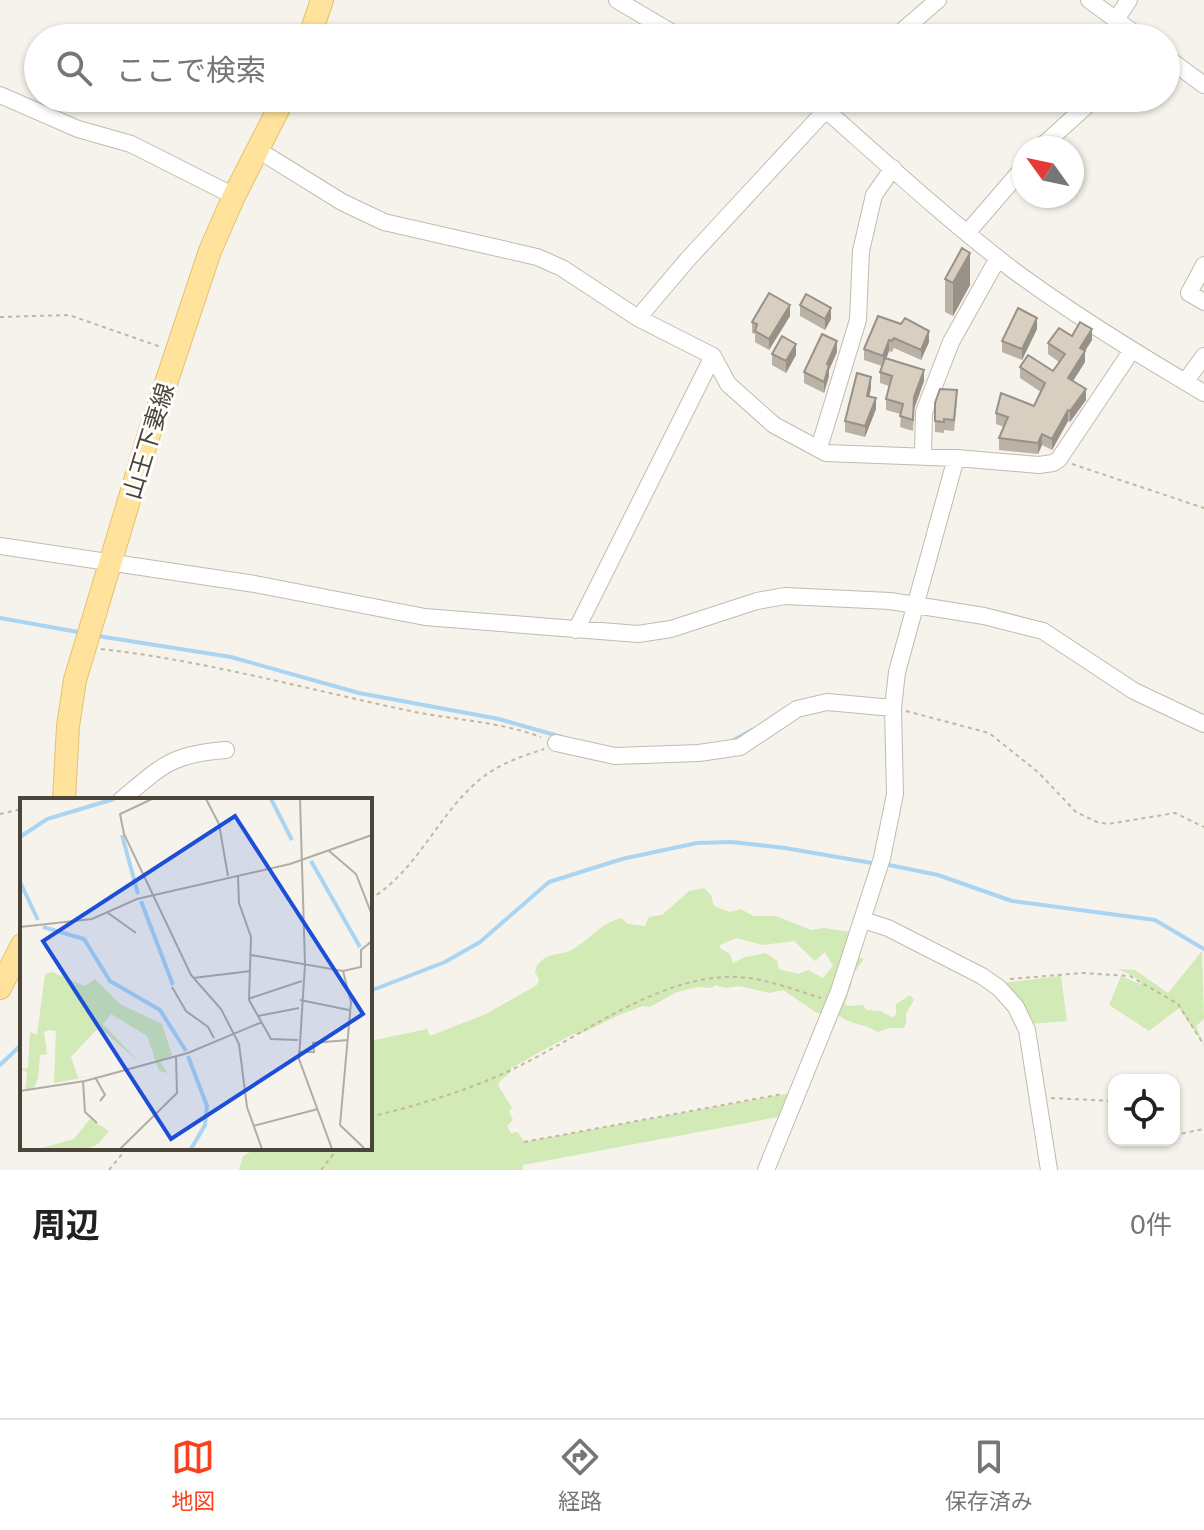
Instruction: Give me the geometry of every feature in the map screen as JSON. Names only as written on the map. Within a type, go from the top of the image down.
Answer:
[{"type":"main road","points":[[314,24],[322,0]]},
{"type":"main road","name":"山王下妻線","points":[[64,798],[68,726],[83,648],[210,251],[277,112]]},
{"type":"main road","points":[[0,988],[20,949]]},
{"type":"street","points":[[617,0],[657,24]]},
{"type":"street","points":[[910,24],[938,0]]},
{"type":"street","points":[[1089,0],[1124,24]]},
{"type":"street","points":[[1117,18],[1129,0]]},
{"type":"street","points":[[1180,67],[1204,85]]},
{"type":"street","points":[[0,95],[24,105]]},
{"type":"street","points":[[39,112],[78,129],[131,144],[234,196]]},
{"type":"street","points":[[638,318],[688,259],[825,112]]},
{"type":"street","points":[[840,112],[893,168],[998,258],[1064,306],[1204,393]]},
{"type":"street","points":[[1053,136],[1080,112]]},
{"type":"street","points":[[258,150],[342,202],[384,222],[537,257],[562,268],[638,318],[713,356],[728,384],[774,425],[826,453],[923,456],[1039,465],[1053,463],[1059,459],[1132,350]]},
{"type":"street","points":[[819,448],[858,320],[861,251],[874,195],[893,168]]},
{"type":"street","points":[[967,233],[1012,181]]},
{"type":"street","points":[[923,456],[924,412],[951,342],[998,258]]},
{"type":"street","points":[[1204,265],[1189,293],[1204,302]]},
{"type":"street","points":[[576,630],[713,356]]},
{"type":"street","points":[[1185,382],[1204,356]]},
{"type":"street","points":[[766,1170],[835,1002],[863,920],[893,814],[893,708],[897,672],[956,458]]},
{"type":"street","points":[[0,546],[269,586],[425,617],[576,630],[638,634],[671,629],[757,601],[785,596],[846,597],[914,605],[1007,620],[1043,631],[1134,691],[1204,724]]},
{"type":"street","points":[[556,743],[615,756],[699,753],[740,747],[797,709],[827,702],[893,708]]},
{"type":"street","points":[[123,798],[165,763],[196,752],[226,750]]},
{"type":"street","points":[[863,920],[888,928],[994,983],[1010,1000],[1026,1024],[1049,1170]]},
{"type":"path","points":[[0,317],[69,315],[176,352]]},
{"type":"path","points":[[1059,459],[1204,508]]},
{"type":"path","points":[[83,648],[222,669],[417,712],[518,729],[556,743]]},
{"type":"path","points":[[893,708],[989,733],[1038,772],[1076,812],[1097,822],[1108,824],[1175,813],[1204,827]]},
{"type":"path","points":[[372,898],[402,875],[442,821],[486,775],[556,743]]},
{"type":"path","points":[[0,814],[20,809]]},
{"type":"path","points":[[994,983],[1082,973],[1130,976],[1178,1004],[1204,1045]]},
{"type":"path","points":[[372,1116],[497,1076],[639,1003],[676,986],[698,980],[741,977],[835,1002]]},
{"type":"path","points":[[524,1142],[799,1092]]},
{"type":"path","points":[[1038,1098],[1108,1101]]},
{"type":"path","points":[[1180,1134],[1204,1129]]},
{"type":"path","points":[[109,1170],[125,1150]]},
{"type":"path","points":[[321,1170],[336,1150]]},
{"type":"green space","points":[[704,888],[711,895],[714,906],[730,912],[741,909],[753,916],[776,916],[811,930],[824,928],[851,932],[854,959],[863,960],[854,973],[848,973],[852,983],[845,1003],[847,1006],[863,1005],[866,1010],[880,1011],[892,1017],[896,1015],[896,1004],[910,995],[914,1000],[906,1014],[904,1028],[878,1032],[835,1012],[817,1013],[783,990],[769,993],[739,986],[698,987],[677,992],[650,1007],[643,1006],[582,1033],[573,1034],[511,1068],[511,1072],[498,1085],[512,1108],[509,1111],[513,1120],[507,1126],[511,1133],[518,1132],[524,1142],[791,1093],[778,1117],[523,1165],[523,1170],[239,1170],[243,1156],[254,1150],[372,1150],[372,1041],[427,1029],[430,1036],[486,1014],[537,985],[539,979],[535,972],[544,958],[572,950],[614,920],[621,918],[628,924],[645,926],[649,917],[662,915],[689,891]],"holes":[[[736,938],[763,945],[794,941],[815,961],[825,952],[833,966],[823,978],[808,970],[798,974],[779,969],[777,961],[766,953],[733,963],[730,954],[720,948],[720,945]]]},
{"type":"green space","points":[[1202,951],[1204,1019],[1196,1026],[1204,1045],[1179,1008],[1149,1031],[1109,1005],[1121,976],[1140,984],[1142,981],[1118,969],[1135,970],[1168,993]]},
{"type":"green space","points":[[1061,976],[1067,1021],[1029,1024],[1002,983]]},
{"type":"building","points":[[962,248],[970,253],[953,283],[945,279]]},
{"type":"building","points":[[769,293],[790,305],[769,339],[755,331],[757,324],[752,322]]},
{"type":"building","points":[[806,294],[831,308],[825,319],[800,305]]},
{"type":"building","points":[[1018,308],[1037,318],[1022,349],[1002,341]]},
{"type":"building","points":[[878,316],[901,324],[905,318],[929,331],[921,350],[894,338],[889,340],[883,356],[864,349]]},
{"type":"building","points":[[1080,322],[1092,329],[1080,348],[1085,351],[1068,378],[1086,389],[1068,410],[1052,439],[1042,434],[1038,443],[999,438],[1008,417],[996,413],[1001,393],[1034,406],[1045,383],[1020,367],[1028,355],[1053,371],[1065,354],[1048,343],[1059,328],[1072,336]]},
{"type":"building","points":[[822,334],[837,341],[827,364],[824,382],[804,372]]},
{"type":"building","points":[[782,336],[796,344],[786,361],[772,354]]},
{"type":"building","points":[[885,358],[924,370],[914,397],[913,420],[900,416],[903,404],[886,399],[892,376],[880,372]]},
{"type":"building","points":[[857,373],[871,377],[867,396],[876,398],[865,426],[845,421]]},
{"type":"building","points":[[940,389],[957,390],[954,420],[935,421],[935,403]]},
{"type":"waterway","points":[[0,618],[78,632]]},
{"type":"waterway","points":[[98,636],[231,657],[359,693],[499,719],[562,737]]},
{"type":"waterway","points":[[732,741],[752,730]]},
{"type":"waterway","points":[[372,990],[445,962],[480,942],[549,882],[622,859],[697,843],[732,842],[872,863]]},
{"type":"waterway","points":[[889,865],[938,875],[1012,901],[1155,920],[1204,949]]},
{"type":"waterway","points":[[0,1065],[20,1046]]}]
